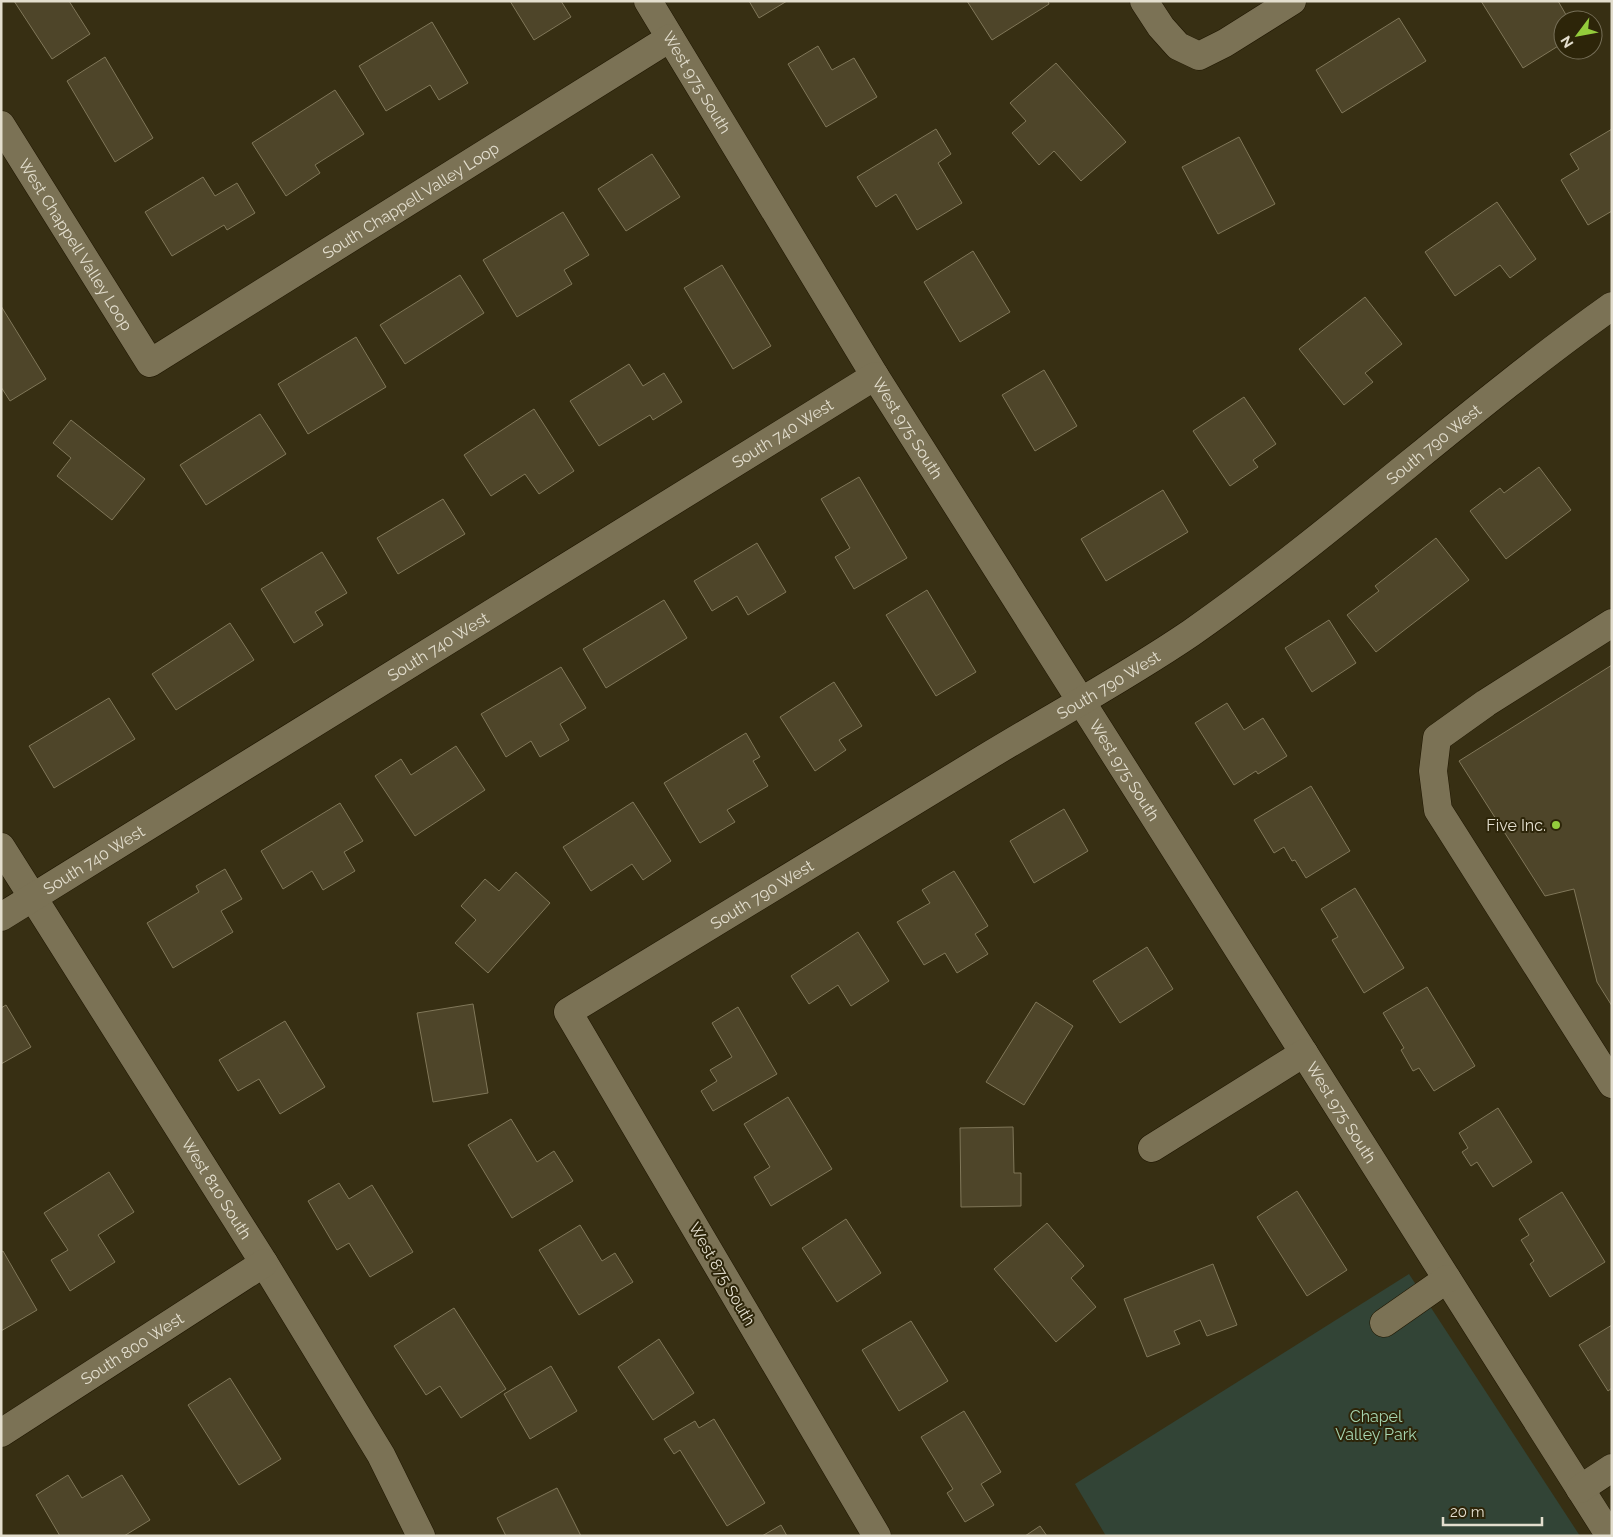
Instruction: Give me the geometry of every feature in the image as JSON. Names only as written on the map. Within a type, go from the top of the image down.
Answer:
[{"type":"street","name":"West 975 South","points":[[648,1],[875,376],[1610,1536]]},
{"type":"street","points":[[1144,1],[1161,28],[1178,46],[1198,56],[1225,43],[1292,1]]},
{"type":"street","name":"South Chappell Valley Loop","points":[[150,363],[670,38]]},
{"type":"street","name":"West Chappell Valley Loop","points":[[1,125],[150,363]]},
{"type":"street","name":"South 790 West","points":[[568,1012],[1081,700],[1137,668],[1191,633],[1303,550],[1551,350],[1612,306]]},
{"type":"street","name":"South 740 West","points":[[1,917],[875,376]]},
{"type":"street","points":[[1612,623],[1486,703],[1437,738],[1433,771],[1438,810],[1612,1084]]},
{"type":"street","name":"West 810 South","points":[[1,847],[264,1263],[381,1455],[421,1536]]},
{"type":"street","name":"West 875 South","points":[[568,1012],[876,1536]]},
{"type":"street","points":[[1152,1148],[1304,1053]]},
{"type":"street","name":"South 800 West","points":[[1,1433],[264,1263]]},
{"type":"street","points":[[1384,1322],[1447,1280]]},
{"type":"street","points":[[1580,1489],[1612,1468]]},
{"type":"green space","name":"Chapel Valley Park","points":[[1409,1274],[1580,1536],[1106,1536],[1075,1484]]},
{"type":"building","points":[[14,1],[69,1],[90,34],[52,59]]},
{"type":"building","points":[[510,1],[561,1],[571,17],[534,40]]},
{"type":"building","points":[[749,1],[787,1],[759,18]]},
{"type":"building","points":[[967,1],[1048,1],[1049,4],[992,40]]},
{"type":"building","points":[[1481,1],[1558,1],[1563,10],[1553,10],[1553,49],[1523,68]]},
{"type":"building","points":[[1399,18],[1426,61],[1342,113],[1316,70]]},
{"type":"building","points":[[432,22],[468,83],[439,100],[430,85],[386,111],[359,66]]},
{"type":"building","points":[[818,46],[832,70],[854,58],[877,97],[826,127],[788,64]]},
{"type":"building","points":[[105,57],[153,138],[115,162],[67,81]]},
{"type":"building","points":[[1056,63],[1126,142],[1081,181],[1054,151],[1039,165],[1012,133],[1026,121],[1010,103]]},
{"type":"building","points":[[335,90],[364,134],[315,165],[320,173],[286,196],[252,143]]},
{"type":"building","points":[[936,129],[951,154],[938,163],[962,203],[917,230],[896,194],[876,207],[857,177]]},
{"type":"building","points":[[1612,129],[1612,211],[1588,225],[1561,180],[1579,169],[1570,154]]},
{"type":"building","points":[[1239,137],[1275,204],[1218,234],[1182,167]]},
{"type":"building","points":[[652,154],[680,197],[626,231],[598,189]]},
{"type":"building","points":[[203,177],[215,196],[237,183],[255,213],[227,230],[224,225],[172,256],[145,212]]},
{"type":"building","points":[[1497,202],[1536,259],[1510,278],[1500,265],[1455,296],[1425,252]]},
{"type":"building","points":[[563,212],[589,255],[564,270],[572,284],[517,317],[483,260]]},
{"type":"building","points":[[973,251],[1010,312],[960,342],[924,282]]},
{"type":"building","points":[[722,265],[771,346],[733,369],[684,288]]},
{"type":"building","points":[[460,275],[484,313],[405,364],[380,325]]},
{"type":"building","points":[[1365,297],[1402,344],[1365,373],[1373,382],[1344,405],[1299,349]]},
{"type":"building","points":[[1,306],[46,379],[10,401],[1,387]]},
{"type":"building","points":[[356,337],[386,387],[308,434],[278,384]]},
{"type":"building","points":[[629,364],[643,386],[664,373],[682,402],[653,420],[650,415],[599,446],[570,401]]},
{"type":"building","points":[[1044,370],[1077,426],[1035,451],[1002,395]]},
{"type":"building","points":[[1244,397],[1276,444],[1253,460],[1258,467],[1230,486],[1193,431]]},
{"type":"building","points":[[534,409],[574,471],[539,494],[525,474],[491,496],[464,455]]},
{"type":"building","points":[[260,414],[286,454],[206,505],[180,465]]},
{"type":"building","points":[[71,420],[145,479],[112,520],[57,476],[71,458],[53,443]]},
{"type":"building","points":[[1539,467],[1571,510],[1506,559],[1470,511],[1500,488],[1504,493]]},
{"type":"building","points":[[859,477],[907,558],[854,589],[835,557],[850,548],[821,499]]},
{"type":"building","points":[[1163,490],[1188,532],[1106,581],[1081,539]]},
{"type":"building","points":[[443,499],[465,534],[398,574],[377,538]]},
{"type":"building","points":[[1436,538],[1469,580],[1376,652],[1347,615],[1379,591],[1375,586]]},
{"type":"building","points":[[757,543],[786,592],[748,615],[737,596],[712,611],[694,581]]},
{"type":"building","points":[[322,552],[347,593],[315,612],[323,625],[294,643],[261,589]]},
{"type":"building","points":[[927,590],[976,672],[936,696],[886,615]]},
{"type":"building","points":[[664,600],[687,638],[606,688],[583,649]]},
{"type":"building","points":[[1329,620],[1356,663],[1312,692],[1285,648]]},
{"type":"building","points":[[230,623],[254,660],[176,710],[152,674]]},
{"type":"building","name":"Five Inc.","points":[[1612,665],[1612,1006],[1597,982],[1574,889],[1545,896],[1459,761]]},
{"type":"building","points":[[561,667],[586,708],[560,724],[569,740],[540,757],[531,741],[506,757],[481,714]]},
{"type":"building","points":[[834,682],[862,726],[839,740],[846,750],[815,771],[780,717]]},
{"type":"building","points":[[109,698],[135,739],[54,788],[29,746]]},
{"type":"building","points":[[1227,703],[1244,730],[1263,718],[1287,756],[1258,774],[1256,771],[1234,785],[1195,723]]},
{"type":"building","points":[[746,733],[760,757],[753,761],[768,786],[727,810],[735,822],[700,843],[664,783]]},
{"type":"building","points":[[456,746],[485,790],[415,836],[375,776],[401,759],[411,775]]},
{"type":"building","points":[[1311,786],[1350,851],[1306,878],[1295,860],[1292,861],[1284,847],[1274,853],[1254,820]]},
{"type":"building","points":[[633,802],[671,861],[643,880],[632,864],[591,891],[563,847]]},
{"type":"building","points":[[340,803],[363,841],[344,852],[355,871],[323,890],[312,871],[283,889],[261,851]]},
{"type":"building","points":[[1064,809],[1088,851],[1034,883],[1010,841]]},
{"type":"building","points":[[225,869],[242,899],[221,911],[233,932],[173,968],[147,923],[199,892],[196,886]]},
{"type":"building","points":[[954,871],[988,926],[975,934],[988,954],[957,973],[945,953],[924,965],[897,922],[930,903],[922,890]]},
{"type":"building","points":[[516,872],[550,903],[488,973],[455,943],[476,920],[461,906],[485,879],[499,891]]},
{"type":"building","points":[[1355,888],[1404,968],[1364,993],[1332,940],[1338,937],[1321,909]]},
{"type":"building","points":[[858,932],[889,981],[851,1006],[838,985],[809,1004],[791,976]]},
{"type":"building","points":[[1147,947],[1173,989],[1120,1023],[1093,981]]},
{"type":"building","points":[[1427,987],[1475,1066],[1434,1091],[1419,1068],[1413,1071],[1401,1050],[1404,1048],[1383,1013]]},
{"type":"building","points":[[1036,1002],[1073,1026],[1024,1105],[986,1082]]},
{"type":"building","points":[[473,1004],[488,1093],[433,1102],[417,1013]]},
{"type":"building","points":[[6,1005],[31,1047],[1,1064],[1,1008]]},
{"type":"building","points":[[738,1007],[777,1074],[713,1111],[701,1091],[717,1081],[710,1070],[732,1057],[712,1023]]},
{"type":"building","points":[[285,1021],[325,1087],[280,1114],[259,1079],[238,1091],[219,1060]]},
{"type":"building","points":[[788,1097],[832,1169],[771,1206],[754,1177],[770,1167],[744,1124]]},
{"type":"building","points":[[1498,1108],[1532,1162],[1493,1187],[1477,1162],[1471,1166],[1462,1152],[1468,1148],[1459,1133]]},
{"type":"building","points":[[511,1119],[537,1162],[554,1151],[573,1181],[512,1218],[468,1145]]},
{"type":"building","points":[[1013,1127],[1014,1173],[1021,1173],[1021,1206],[961,1207],[960,1128]]},
{"type":"building","points":[[109,1172],[134,1212],[98,1235],[115,1262],[70,1291],[51,1260],[68,1250],[44,1213]]},
{"type":"building","points":[[339,1183],[349,1199],[372,1185],[413,1252],[370,1277],[349,1243],[337,1250],[308,1201]]},
{"type":"building","points":[[1297,1191],[1347,1270],[1307,1296],[1257,1217]]},
{"type":"building","points":[[1562,1192],[1605,1262],[1550,1297],[1530,1264],[1534,1261],[1521,1240],[1529,1235],[1519,1219]]},
{"type":"building","points":[[846,1219],[881,1273],[837,1302],[802,1248]]},
{"type":"building","points":[[1047,1223],[1084,1266],[1071,1278],[1096,1307],[1056,1342],[994,1269]]},
{"type":"building","points":[[580,1225],[602,1261],[615,1253],[633,1282],[579,1315],[539,1250]]},
{"type":"building","points":[[3,1251],[37,1310],[1,1331],[1,1252]]},
{"type":"building","points":[[1213,1264],[1237,1325],[1207,1336],[1200,1320],[1174,1331],[1180,1344],[1147,1357],[1124,1299]]},
{"type":"building","points":[[454,1308],[506,1389],[461,1418],[440,1386],[426,1395],[394,1346]]},
{"type":"building","points":[[911,1321],[948,1381],[899,1411],[862,1350]]},
{"type":"building","points":[[1612,1325],[1612,1388],[1608,1391],[1579,1345]]},
{"type":"building","points":[[659,1339],[694,1393],[653,1420],[618,1367]]},
{"type":"building","points":[[551,1366],[577,1411],[530,1439],[504,1394]]},
{"type":"building","points":[[230,1378],[281,1459],[239,1485],[188,1405]]},
{"type":"building","points":[[964,1411],[1001,1472],[981,1484],[994,1505],[965,1522],[947,1493],[953,1489],[921,1437]]},
{"type":"building","points":[[714,1419],[765,1503],[727,1526],[680,1450],[674,1454],[664,1439],[695,1421],[699,1428]]},
{"type":"building","points":[[68,1475],[82,1498],[122,1475],[150,1520],[124,1536],[60,1536],[36,1495]]},
{"type":"building","points":[[557,1488],[581,1536],[506,1536],[497,1518]]},
{"type":"building","points":[[781,1525],[787,1536],[762,1536]]},
{"type":"building","points":[[1040,1526],[1047,1536],[1025,1536]]},
{"type":"place","name":"Five Inc.","points":[[1556,825]]}]
